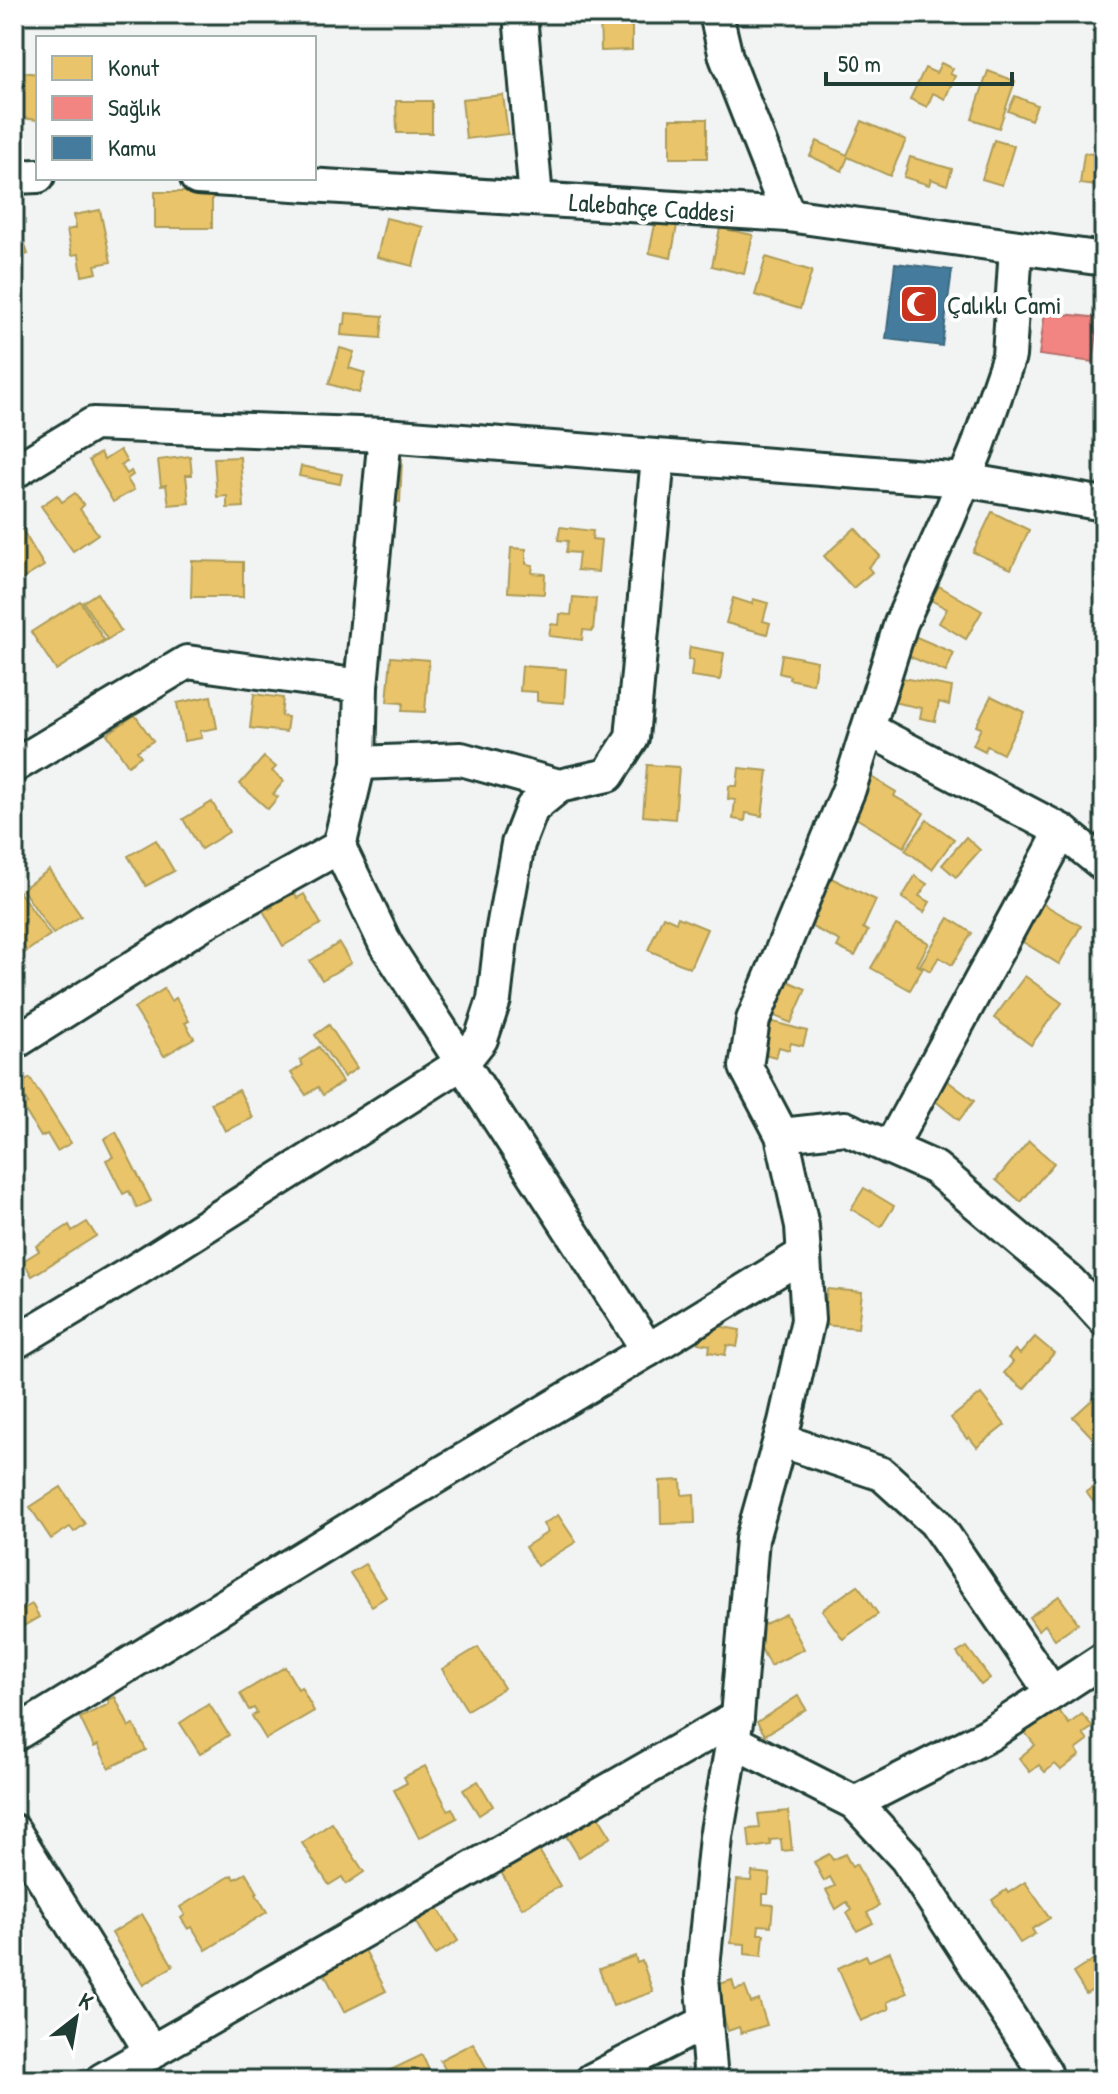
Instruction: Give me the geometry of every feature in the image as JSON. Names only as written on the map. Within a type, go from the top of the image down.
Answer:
[{"type":"street","points":[[716,14],[726,57],[788,215]]},
{"type":"street","points":[[521,26],[536,199]]},
{"type":"street","points":[[14,177],[36,176]]},
{"type":"street","name":"Lalebahçe Caddesi","points":[[229,180],[788,215],[1104,259]]},
{"type":"street","points":[[711,2080],[702,1977],[716,1837],[735,1729],[752,1539],[780,1440],[808,1320],[802,1226],[782,1135],[746,1067],[753,1020],[849,789],[901,623],[977,449],[1009,356],[1016,247]]},
{"type":"street","points":[[17,465],[93,424],[385,435],[964,480],[1104,504]]},
{"type":"street","points":[[385,435],[361,686],[359,763],[339,847],[386,945],[648,1350]]},
{"type":"street","points":[[14,1343],[136,1270],[462,1063],[481,1039],[494,1000],[518,844],[532,808],[559,786],[608,775],[632,738],[658,457]]},
{"type":"street","points":[[14,766],[187,662],[361,686]]},
{"type":"street","points":[[868,729],[1062,831],[1104,865]]},
{"type":"street","points":[[359,763],[461,759],[559,786]]},
{"type":"street","points":[[890,1148],[1062,831]]},
{"type":"street","points":[[14,1043],[205,922],[339,847]]},
{"type":"street","points":[[782,1135],[845,1128],[935,1168],[1099,1304]]},
{"type":"street","points":[[14,1735],[804,1254]]},
{"type":"street","points":[[780,1440],[882,1474],[935,1522],[1052,1693]]},
{"type":"street","points":[[855,1803],[988,1735],[1104,1659]]},
{"type":"street","points":[[735,1729],[855,1803],[906,1858],[1038,2077]]},
{"type":"street","points":[[102,2080],[735,1729]]},
{"type":"street","points":[[14,1831],[152,2053]]},
{"type":"street","points":[[592,2080],[706,2022]]},
{"type":"building: Konut","points":[[600,14],[625,14],[625,26],[632,26],[632,50],[601,51]]},
{"type":"building: Konut","points":[[941,63],[953,69],[950,74],[955,76],[945,99],[933,93],[927,107],[910,99],[925,68],[936,73]]},
{"type":"building: Konut","points":[[14,71],[36,74],[36,120],[14,117]]},
{"type":"building: Konut","points":[[988,71],[1015,81],[999,128],[972,119]]},
{"type":"building: Konut","points":[[503,95],[508,134],[466,139],[462,99]]},
{"type":"building: Konut","points":[[1015,96],[1037,105],[1031,120],[1008,111]]},
{"type":"building: Konut","points":[[396,101],[432,101],[432,133],[397,133]]},
{"type":"building: Konut","points":[[670,119],[707,119],[707,158],[670,158]]},
{"type":"building: Konut","points":[[862,121],[906,140],[890,176],[848,157],[842,171],[810,156],[817,141],[847,155]]},
{"type":"building: Konut","points":[[994,140],[1014,146],[1002,185],[982,179]]},
{"type":"building: Konut","points":[[1084,153],[1104,155],[1104,187],[1080,184]]},
{"type":"building: Konut","points":[[910,157],[952,169],[947,185],[931,179],[929,185],[904,177]]},
{"type":"building: Konut","points":[[155,192],[212,192],[212,228],[155,228]]},
{"type":"building: Konut","points":[[100,210],[111,262],[95,265],[97,273],[82,276],[79,254],[72,255],[67,230],[76,228],[74,215]]},
{"type":"building: Konut","points":[[657,215],[678,220],[671,258],[649,253]]},
{"type":"building: Konut","points":[[14,218],[28,254],[14,258]]},
{"type":"building: Konut","points":[[386,218],[423,227],[413,266],[377,257]]},
{"type":"building: Konut","points":[[720,228],[753,235],[744,274],[712,266]]},
{"type":"building: Konut","points":[[766,257],[812,271],[800,309],[755,295]]},
{"type":"building: Konut","points":[[346,313],[383,316],[381,338],[341,335]]},
{"type":"building: Konut","points":[[340,348],[354,352],[349,368],[365,373],[359,393],[329,384]]},
{"type":"building: Konut","points":[[120,450],[127,462],[121,465],[127,474],[131,471],[133,475],[127,479],[134,490],[113,502],[89,460],[100,453],[104,460]]},
{"type":"building: Konut","points":[[190,456],[192,475],[186,475],[189,503],[169,505],[166,485],[161,486],[158,460]]},
{"type":"building: Konut","points":[[240,457],[244,507],[227,508],[227,496],[217,497],[214,458]]},
{"type":"building: Konut","points":[[389,458],[402,459],[400,502],[387,501]]},
{"type":"building: Konut","points":[[301,466],[342,474],[340,484],[299,476]]},
{"type":"building: Konut","points":[[75,493],[84,505],[80,509],[98,534],[73,551],[41,506],[57,495],[62,502]]},
{"type":"building: Konut","points":[[992,512],[1029,530],[1011,569],[973,552]]},
{"type":"building: Konut","points":[[20,526],[44,566],[16,583],[14,530]]},
{"type":"building: Konut","points":[[560,527],[593,531],[592,539],[601,540],[598,572],[577,570],[579,553],[566,552],[568,541],[558,540]]},
{"type":"building: Konut","points":[[855,528],[880,556],[868,567],[872,572],[853,588],[824,556]]},
{"type":"building: Konut","points":[[511,548],[526,549],[526,564],[533,565],[532,573],[545,574],[544,594],[508,592]]},
{"type":"building: Konut","points":[[192,561],[243,562],[243,597],[191,597]]},
{"type":"building: Konut","points":[[939,586],[982,611],[966,639],[939,623],[947,609],[931,600]]},
{"type":"building: Konut","points":[[97,593],[121,631],[97,646],[107,639],[83,602]]},
{"type":"building: Konut","points":[[573,597],[596,599],[593,631],[583,630],[582,640],[549,636],[551,624],[559,625],[560,614],[571,615]]},
{"type":"building: Konut","points":[[733,598],[752,604],[753,599],[768,603],[763,621],[770,623],[767,634],[726,623]]},
{"type":"building: Konut","points":[[80,601],[104,640],[56,670],[31,632]]},
{"type":"building: Konut","points":[[914,636],[954,653],[946,672],[906,655]]},
{"type":"building: Konut","points":[[690,647],[724,653],[720,680],[691,676],[693,660],[688,660]]},
{"type":"building: Konut","points":[[782,654],[817,661],[813,684],[789,679],[790,676],[779,673]]},
{"type":"building: Konut","points":[[391,657],[429,660],[425,712],[402,711],[403,703],[387,702]]},
{"type":"building: Konut","points":[[522,666],[566,669],[564,703],[537,701],[537,692],[520,691]]},
{"type":"building: Konut","points":[[897,677],[952,687],[949,705],[939,702],[935,721],[920,718],[922,708],[892,702]]},
{"type":"building: Konut","points":[[254,694],[283,698],[281,716],[288,717],[286,732],[250,728]]},
{"type":"building: Konut","points":[[211,696],[217,728],[200,731],[202,738],[184,741],[177,703]]},
{"type":"building: Konut","points":[[991,696],[1024,712],[1003,754],[987,746],[985,751],[973,745],[981,728],[976,726]]},
{"type":"building: Konut","points":[[135,715],[153,741],[137,751],[141,756],[128,765],[107,734]]},
{"type":"building: Konut","points":[[264,757],[276,767],[272,771],[284,781],[273,794],[278,797],[268,809],[240,784]]},
{"type":"building: Konut","points":[[647,765],[679,767],[675,819],[643,816]]},
{"type":"building: Konut","points":[[739,768],[768,771],[762,816],[746,813],[745,821],[733,819],[735,800],[728,799],[729,786],[737,786]]},
{"type":"building: Konut","points":[[868,775],[896,792],[894,796],[924,813],[904,847],[846,812]]},
{"type":"building: Konut","points":[[212,802],[229,832],[201,849],[183,819]]},
{"type":"building: Konut","points":[[927,820],[954,839],[932,869],[905,850]]},
{"type":"building: Konut","points":[[966,837],[980,850],[956,877],[942,865]]},
{"type":"building: Konut","points":[[156,840],[174,871],[146,886],[128,856]]},
{"type":"building: Konut","points":[[49,870],[81,916],[53,934],[22,889]]},
{"type":"building: Konut","points":[[825,875],[876,900],[863,928],[868,931],[855,956],[837,947],[840,941],[802,922]]},
{"type":"building: Konut","points":[[915,876],[927,884],[919,896],[930,902],[924,912],[902,898]]},
{"type":"building: Konut","points":[[18,890],[50,935],[24,953],[14,938],[14,893]]},
{"type":"building: Konut","points":[[287,892],[289,896],[295,893],[297,898],[304,894],[321,924],[283,946],[261,907],[266,904],[269,909],[273,907],[271,903]]},
{"type":"building: Konut","points":[[1040,902],[1081,926],[1059,964],[1018,939]]},
{"type":"building: Konut","points":[[663,916],[676,922],[678,917],[707,929],[690,968],[648,950]]},
{"type":"building: Konut","points":[[949,918],[972,933],[952,965],[939,957],[930,971],[920,965]]},
{"type":"building: Konut","points":[[896,925],[929,943],[917,965],[923,968],[910,990],[871,968]]},
{"type":"building: Konut","points":[[339,943],[351,963],[322,980],[310,961]]},
{"type":"building: Konut","points":[[1025,976],[1062,1003],[1031,1045],[994,1018]]},
{"type":"building: Konut","points":[[785,980],[806,989],[791,1023],[770,1014]]},
{"type":"building: Konut","points":[[164,989],[171,1001],[176,998],[189,1021],[185,1023],[194,1038],[164,1056],[134,1008]]},
{"type":"building: Konut","points":[[769,1021],[807,1031],[803,1046],[791,1043],[789,1050],[779,1047],[776,1057],[760,1053]]},
{"type":"building: Konut","points":[[329,1025],[357,1068],[344,1077],[315,1035]]},
{"type":"building: Konut","points":[[319,1047],[342,1082],[323,1095],[318,1087],[306,1095],[291,1073],[303,1065],[300,1060]]},
{"type":"building: Konut","points":[[937,1073],[974,1101],[959,1120],[923,1091]]},
{"type":"building: Konut","points":[[30,1078],[71,1143],[57,1151],[47,1134],[41,1137],[23,1107],[28,1104],[17,1086]]},
{"type":"building: Konut","points":[[239,1090],[253,1118],[225,1131],[211,1103]]},
{"type":"building: Konut","points":[[116,1132],[151,1201],[137,1208],[129,1191],[123,1194],[106,1160],[113,1157],[104,1139]]},
{"type":"building: Konut","points":[[1029,1141],[1054,1163],[1021,1202],[996,1180]]},
{"type":"building: Konut","points":[[864,1188],[894,1206],[881,1227],[851,1209]]},
{"type":"building: Konut","points":[[87,1222],[96,1236],[32,1276],[23,1261],[39,1251],[36,1246],[69,1225],[72,1231]]},
{"type":"building: Konut","points":[[827,1289],[862,1292],[858,1328],[823,1325]]},
{"type":"building: Konut","points":[[701,1323],[740,1330],[737,1347],[727,1345],[725,1355],[709,1352],[710,1345],[698,1343]]},
{"type":"building: Konut","points":[[1035,1337],[1054,1353],[1024,1389],[1004,1373],[1013,1362],[1008,1358],[1015,1350],[1020,1354]]},
{"type":"building: Konut","points":[[1104,1389],[1104,1450],[1073,1417]]},
{"type":"building: Konut","points":[[981,1394],[1005,1425],[977,1447],[951,1418]]},
{"type":"building: Konut","points":[[1104,1479],[1104,1516],[1086,1492]]},
{"type":"building: Konut","points":[[681,1480],[682,1495],[694,1494],[695,1523],[661,1524],[660,1481]]},
{"type":"building: Konut","points":[[61,1487],[85,1524],[74,1532],[70,1527],[51,1539],[30,1507]]},
{"type":"building: Konut","points":[[558,1515],[576,1542],[537,1566],[525,1547],[548,1532],[543,1524]]},
{"type":"building: Konut","points":[[365,1564],[386,1597],[372,1606],[350,1573]]},
{"type":"building: Konut","points":[[858,1585],[878,1614],[843,1639],[822,1610]]},
{"type":"building: Konut","points":[[1059,1596],[1078,1623],[1055,1639],[1045,1625],[1038,1630],[1029,1617]]},
{"type":"building: Konut","points":[[32,1604],[39,1617],[20,1628],[14,1614]]},
{"type":"building: Konut","points":[[786,1614],[804,1649],[770,1666],[752,1630]]},
{"type":"building: Konut","points":[[478,1647],[504,1688],[467,1710],[442,1669]]},
{"type":"building: Konut","points":[[967,1647],[990,1678],[981,1685],[957,1653]]},
{"type":"building: Konut","points":[[285,1667],[314,1711],[266,1739],[252,1716],[257,1713],[254,1708],[249,1710],[240,1694]]},
{"type":"building: Konut","points":[[798,1696],[806,1709],[765,1735],[757,1722]]},
{"type":"building: Konut","points":[[115,1697],[129,1727],[134,1725],[146,1750],[109,1768],[98,1745],[94,1747],[80,1718],[109,1704],[108,1700]]},
{"type":"building: Konut","points":[[209,1704],[229,1735],[200,1754],[180,1723]]},
{"type":"building: Konut","points":[[1057,1708],[1069,1724],[1082,1714],[1093,1727],[1083,1734],[1088,1741],[1076,1750],[1080,1755],[1061,1770],[1055,1764],[1045,1772],[1039,1765],[1030,1772],[1019,1758],[1035,1745],[1023,1730],[1028,1726],[1031,1729]]},
{"type":"building: Konut","points":[[425,1766],[448,1810],[452,1808],[457,1818],[419,1838],[394,1790],[407,1783],[404,1777]]},
{"type":"building: Konut","points":[[478,1781],[493,1806],[479,1815],[463,1790]]},
{"type":"building: Konut","points":[[587,1807],[593,1818],[598,1816],[611,1837],[579,1857],[559,1824]]},
{"type":"building: Konut","points":[[788,1811],[792,1850],[782,1851],[781,1839],[770,1840],[771,1845],[750,1848],[748,1829],[760,1828],[758,1814]]},
{"type":"building: Konut","points":[[332,1823],[364,1872],[346,1884],[342,1877],[329,1885],[302,1843]]},
{"type":"building: Konut","points":[[539,1850],[560,1886],[522,1908],[501,1872]]},
{"type":"building: Konut","points":[[829,1854],[833,1860],[845,1854],[852,1867],[856,1864],[879,1906],[867,1913],[873,1923],[857,1931],[847,1913],[852,1910],[847,1902],[836,1909],[826,1890],[835,1886],[830,1877],[824,1881],[814,1862]]},
{"type":"building: Konut","points":[[752,1872],[770,1874],[768,1894],[763,1894],[763,1904],[773,1905],[771,1926],[759,1925],[758,1934],[764,1934],[762,1956],[745,1954],[745,1944],[731,1943],[737,1880],[751,1881]]},
{"type":"building: Konut","points":[[246,1873],[267,1912],[206,1950],[192,1927],[188,1929],[181,1918],[185,1915],[180,1907],[232,1875],[235,1879]]},
{"type":"building: Konut","points":[[1025,1882],[1050,1918],[1032,1929],[1035,1934],[1020,1943],[992,1900]]},
{"type":"building: Konut","points":[[438,1908],[458,1941],[435,1955],[415,1921]]},
{"type":"building: Konut","points":[[142,1914],[173,1966],[143,1985],[112,1933]]},
{"type":"building: Konut","points":[[365,1950],[386,1991],[344,2012],[323,1971]]},
{"type":"building: Konut","points":[[890,1952],[907,1993],[887,2002],[889,2009],[861,2021],[838,1968],[866,1955],[869,1961]]},
{"type":"building: Konut","points":[[635,1956],[637,1963],[642,1961],[653,1992],[613,2006],[599,1969]]},
{"type":"building: Konut","points":[[1099,1956],[1104,1964],[1104,1983],[1086,1994],[1073,1973]]},
{"type":"building: Konut","points":[[732,1980],[735,1990],[745,1987],[751,2003],[759,2000],[767,2025],[741,2033],[739,2027],[728,2031],[714,1986]]},
{"type":"building: Konut","points":[[473,2043],[492,2078],[451,2080],[440,2060]]},
{"type":"building: Konut","points":[[422,2055],[434,2080],[380,2080],[378,2076]]},
{"type":"building: Sağlık","points":[[1045,312],[1099,318],[1093,362],[1039,355]]},
{"type":"building: Kamu","name":"Çalıklı Cami","points":[[895,263],[952,270],[942,346],[886,339]]},
{"type":"place","name":"Çalıklı Cami","points":[[919,304]]}]
